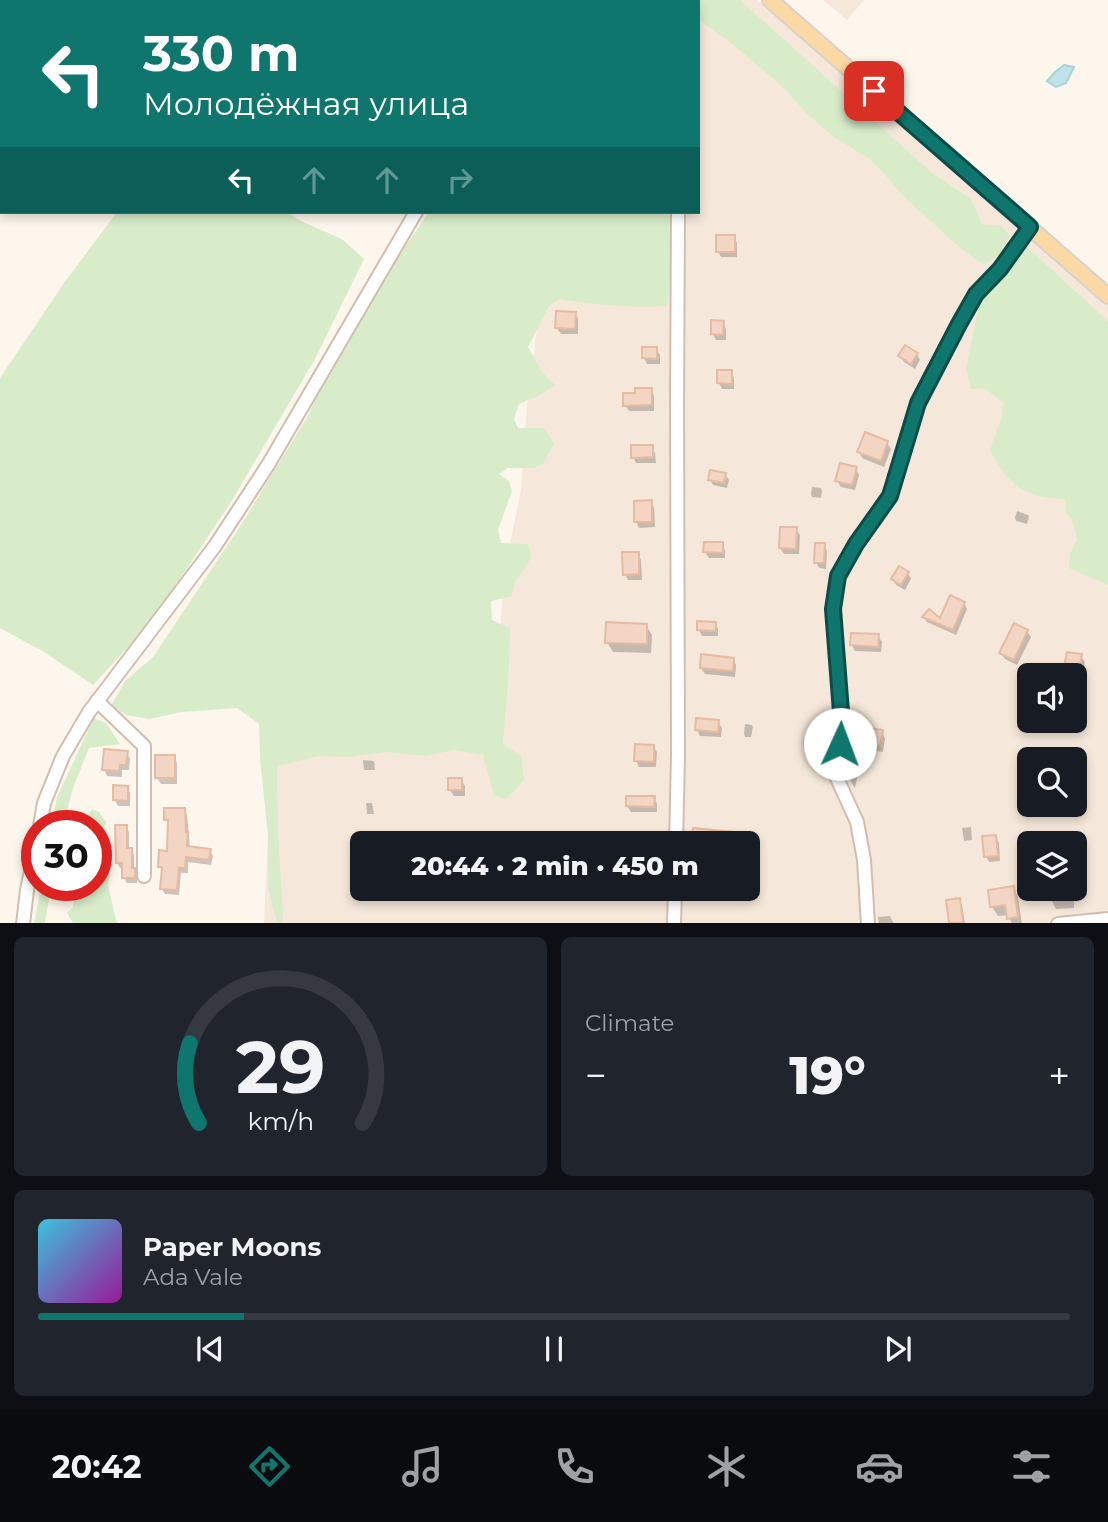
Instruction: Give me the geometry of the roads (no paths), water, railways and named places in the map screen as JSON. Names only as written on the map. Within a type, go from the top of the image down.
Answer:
[{"type":"main road","points":[[770,0],[1108,296]]},
{"type":"street","points":[[43,810],[63,757],[89,712],[215,546],[253,488],[415,214]]},
{"type":"street","points":[[676,831],[678,214]]},
{"type":"street","points":[[868,923],[864,860],[857,822],[836,776],[841,712],[833,609],[838,576],[856,544],[890,496],[918,403],[959,324],[976,294],[1000,269],[1030,227]]},
{"type":"street","points":[[97,701],[144,746],[144,876]]},
{"type":"street","points":[[23,923],[26,901]]},
{"type":"street","points":[[674,923],[675,901]]},
{"type":"street","points":[[1058,923],[1108,919]]},
{"type":"water","points":[[1064,65],[1074,67],[1066,83],[1056,87],[1047,81]]}]
